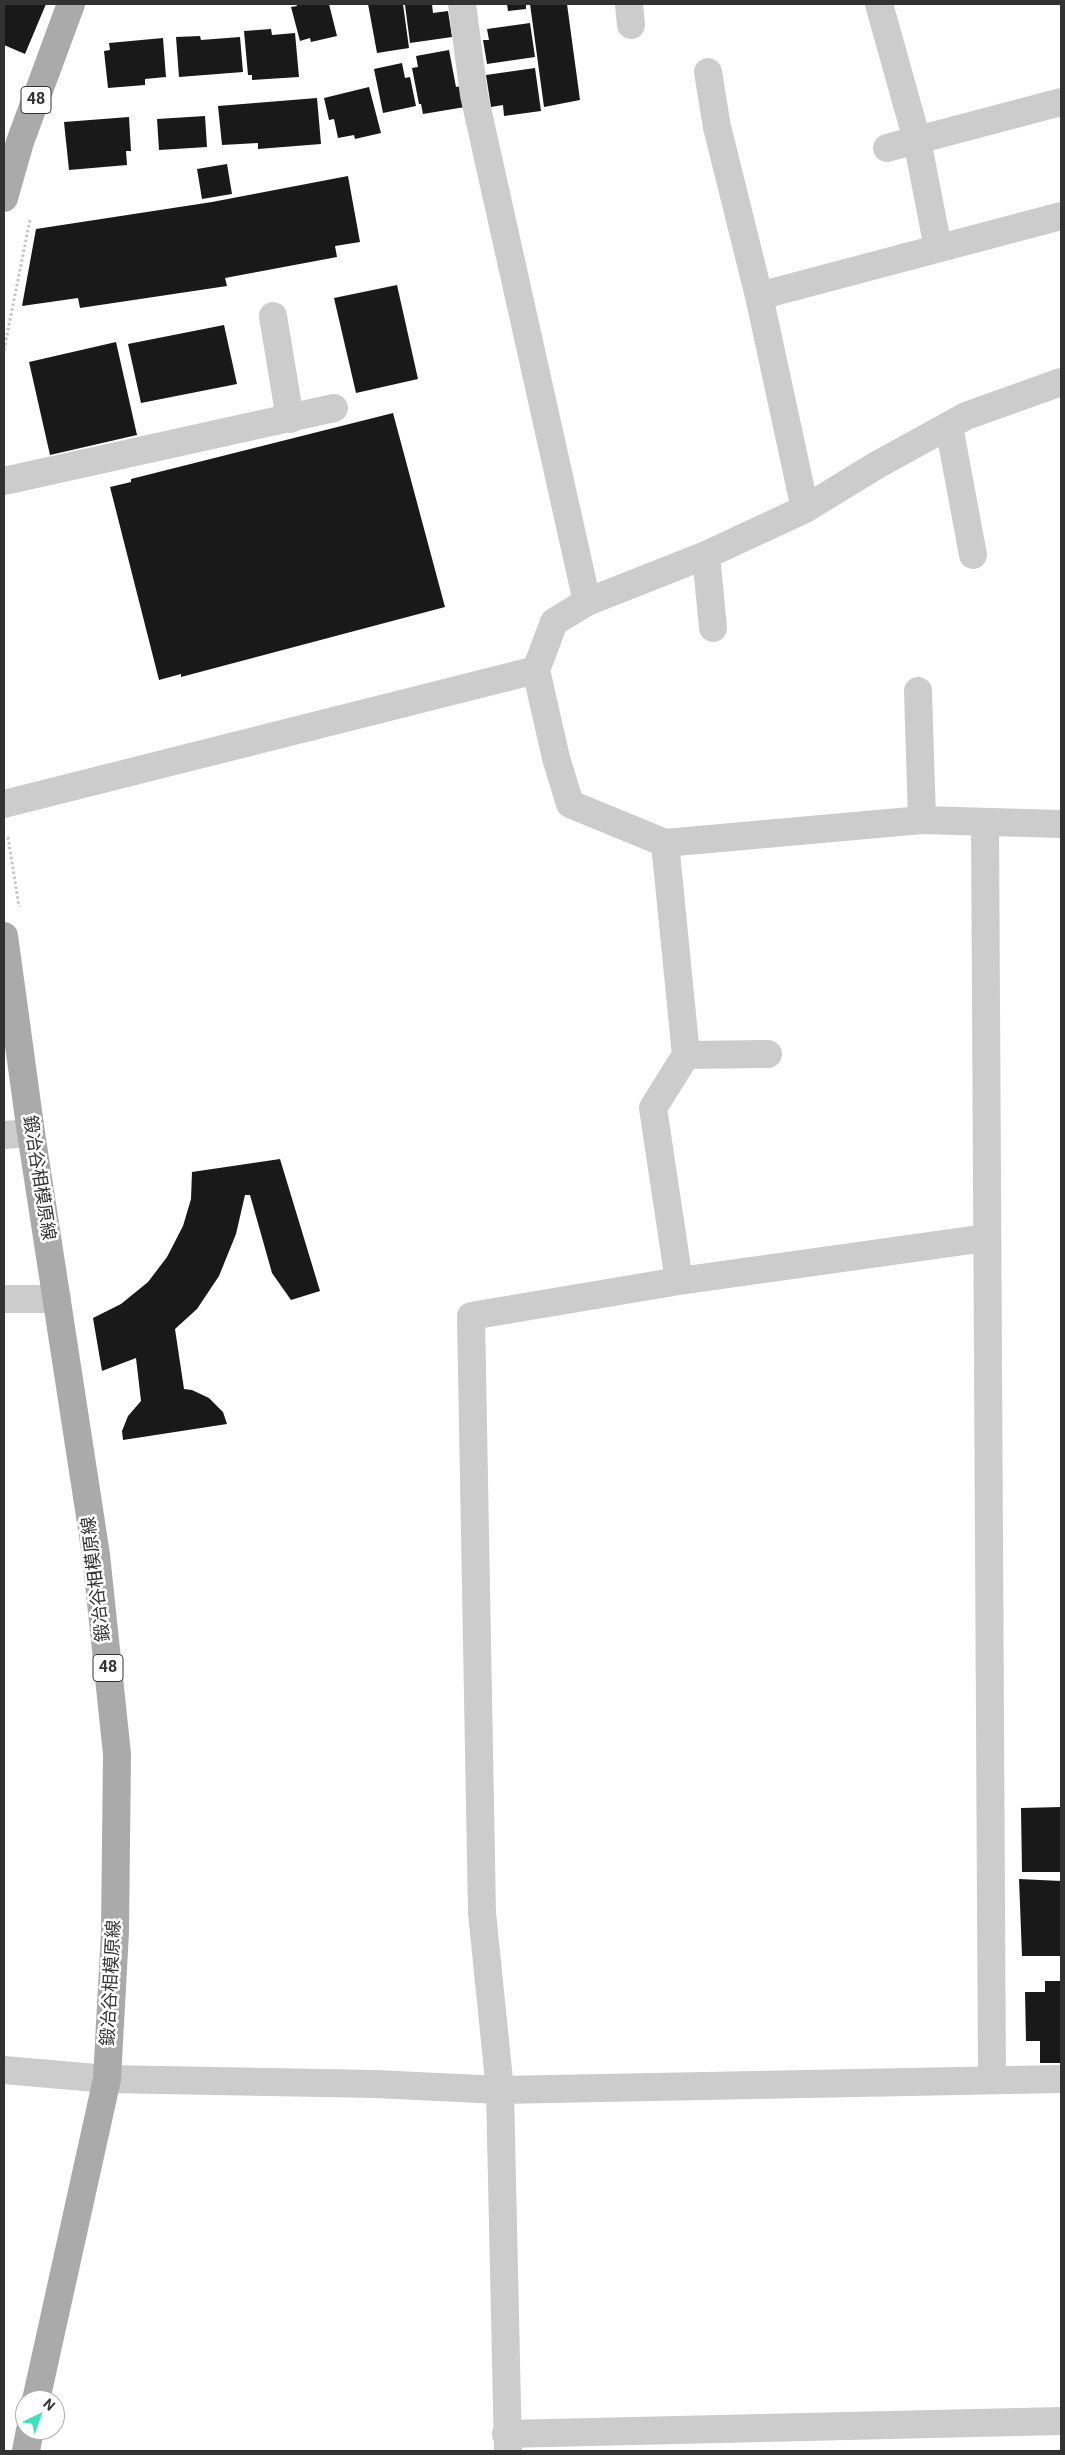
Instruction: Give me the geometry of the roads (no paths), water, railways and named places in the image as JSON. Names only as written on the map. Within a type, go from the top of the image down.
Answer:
[{"type":"main road","name":"48","points":[[4,198],[20,142],[71,4]]},
{"type":"main road","name":"鍛冶谷相模原線","points":[[4,936],[31,1133],[96,1555],[117,1754],[115,1932],[107,2079],[38,2390]]},
{"type":"street","points":[[462,4],[474,95],[587,602]]},
{"type":"street","points":[[879,4],[917,140],[938,248]]},
{"type":"street","points":[[708,72],[717,127],[759,296],[805,509]]},
{"type":"street","points":[[887,148],[1061,102]]},
{"type":"street","points":[[759,296],[1061,216]]},
{"type":"street","points":[[273,316],[290,419]]},
{"type":"street","points":[[1061,382],[966,416],[877,465],[805,509],[706,555],[587,602],[554,622],[536,670],[570,804],[665,842],[922,820],[1061,824]]},
{"type":"street","points":[[4,481],[334,408]]},
{"type":"street","points":[[948,426],[973,555]]},
{"type":"street","points":[[706,555],[713,628]]},
{"type":"street","points":[[4,804],[536,670]]},
{"type":"street","points":[[918,691],[922,820]]},
{"type":"street","points":[[985,823],[992,2079]]},
{"type":"street","points":[[665,842],[686,1055],[653,1108],[679,1281]]},
{"type":"street","points":[[686,1055],[768,1054]]},
{"type":"street","points":[[4,1135],[31,1133]]},
{"type":"street","points":[[986,1238],[679,1281],[471,1316],[482,1913],[500,2090],[507,2443],[1061,2421]]},
{"type":"street","points":[[4,1300],[57,1299]]},
{"type":"street","points":[[4,2070],[107,2079],[375,2084],[500,2090],[1061,2079]]}]
